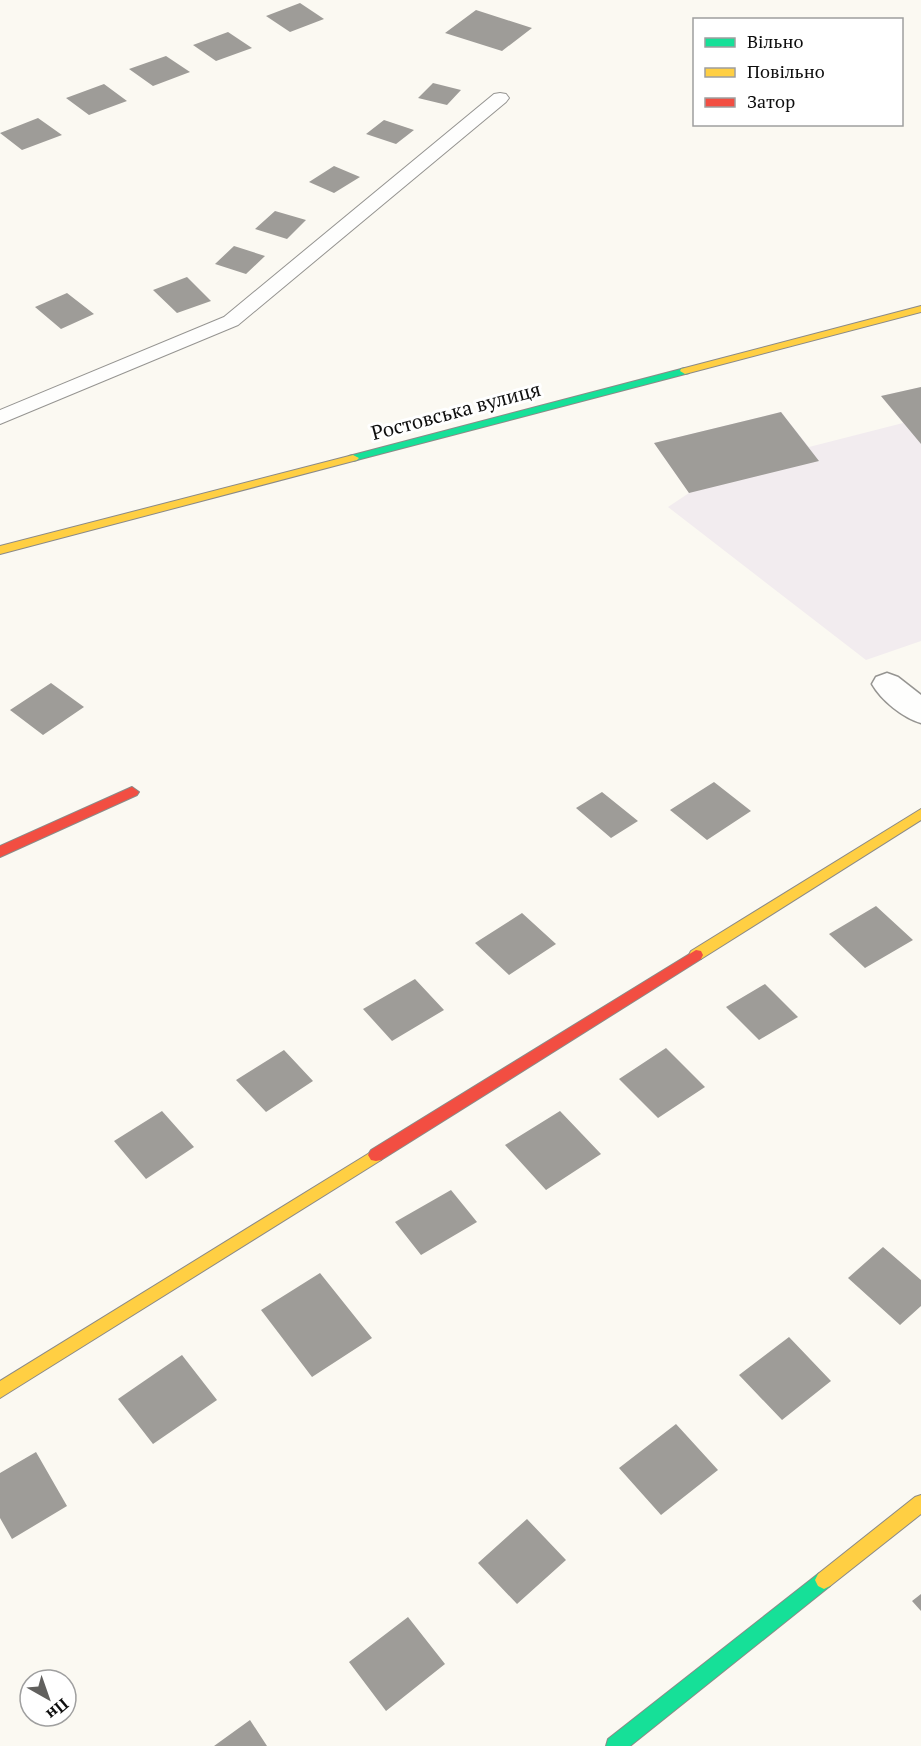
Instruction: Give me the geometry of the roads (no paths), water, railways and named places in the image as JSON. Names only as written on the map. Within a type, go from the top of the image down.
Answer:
[{"type":"main road","name":"Ростовська вулиця","points":[[0,550],[921,309]]},
{"type":"main road","points":[[0,852],[132,792]]},
{"type":"main road","points":[[0,1390],[921,814]]},
{"type":"main road","points":[[615,1746],[921,1503]]},
{"type":"street","points":[[887,684],[921,712]]},
{"type":"lane","points":[[0,418],[231,321],[500,98]]}]
